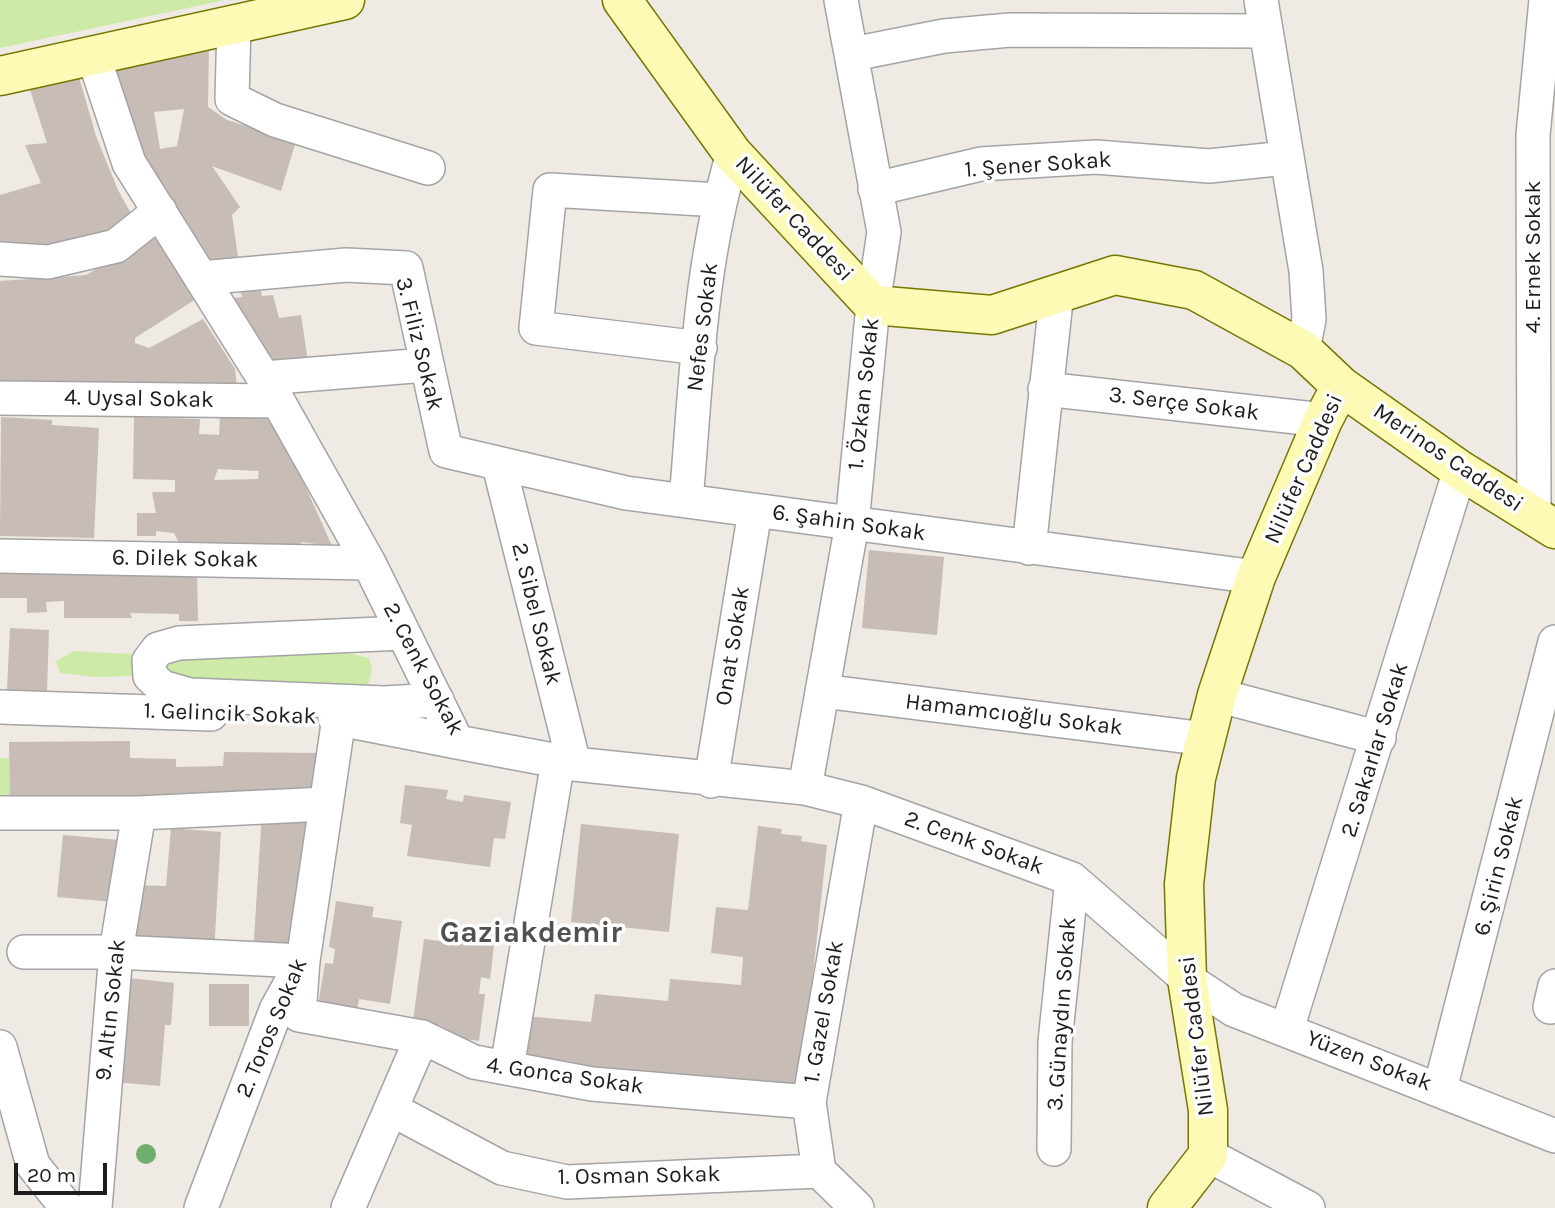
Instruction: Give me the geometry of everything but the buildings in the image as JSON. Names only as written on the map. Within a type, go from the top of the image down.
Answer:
[{"type":"main road","points":[[0,76],[94,58],[345,0]]},
{"type":"main road","name":"Nilüfer Caddesi","points":[[622,0],[733,154],[873,305],[992,315],[1115,275],[1194,290],[1303,350],[1341,386],[1323,420],[1256,577],[1217,695],[1196,778],[1184,884],[1187,979],[1208,1111],[1208,1155]]},
{"type":"main road","name":"Merinos Caddesi","points":[[1341,386],[1460,470],[1545,522]]},
{"type":"main road","points":[[1167,1208],[1208,1155]]},
{"type":"street","name":"1. Özkan Sokak","points":[[805,788],[852,524],[873,305],[884,232],[841,0]]},
{"type":"street","name":"4. Ernek Sokak","points":[[1545,522],[1533,135],[1546,0]]},
{"type":"street","points":[[853,54],[944,36],[1263,15],[1309,295],[1303,350]]},
{"type":"street","points":[[234,24],[232,99],[275,120],[428,168]]},
{"type":"street","name":"2. Cenk Sokak","points":[[94,58],[129,163],[271,389],[369,563],[457,742],[566,762],[711,781],[805,788],[861,802],[1072,879],[1187,979]]},
{"type":"street","name":"Nefes Sokak","points":[[686,501],[700,348],[719,200],[733,154]]},
{"type":"street","name":"1. Şener Sokak","points":[[875,189],[981,164],[1096,157],[1209,166],[1286,158]]},
{"type":"street","points":[[700,348],[536,328],[550,190],[719,200]]},
{"type":"street","points":[[0,259],[48,262],[116,246],[160,211]]},
{"type":"street","name":"3. Filiz Sokak","points":[[201,278],[346,265],[406,268],[446,451]]},
{"type":"street","points":[[1029,548],[1057,292]]},
{"type":"street","name":"4. Uysal Sokak","points":[[0,398],[271,389],[426,365]]},
{"type":"street","name":"3. Serçe Sokak","points":[[1045,389],[1323,420]]},
{"type":"street","name":"6. Şahin Sokak","points":[[446,451],[626,493],[1256,577]]},
{"type":"street","name":"2. Sibel Sokak","points":[[499,465],[566,762]]},
{"type":"street","name":"2. Sakarlar Sokak","points":[[1287,1029],[1380,738],[1460,470]]},
{"type":"street","name":"Onat Sokak","points":[[711,781],[755,511]]},
{"type":"street","name":"6. Dilek Sokak","points":[[0,556],[369,563]]},
{"type":"street","points":[[403,633],[179,643],[158,649],[149,661],[150,676],[162,687],[190,695],[384,703],[436,700]]},
{"type":"street","name":"6. Şirin Sokak","points":[[1440,1089],[1555,642]]},
{"type":"street","name":"Hamamcıoğlu Sokak","points":[[822,691],[1206,739]]},
{"type":"street","points":[[1217,695],[1380,738]]},
{"type":"street","name":"1. Gelincik Sokak","points":[[0,707],[339,718],[457,742]]},
{"type":"street","name":"2. Toros Sokak","points":[[201,1208],[276,1010],[303,961],[339,718]]},
{"type":"street","points":[[508,1068],[566,762]]},
{"type":"street","name":"1. Gazel Sokak","points":[[819,1171],[809,1102],[861,802]]},
{"type":"street","points":[[0,813],[139,813],[326,804]]},
{"type":"street","name":"9. Altın Sokak","points":[[95,1208],[116,953],[139,813]]},
{"type":"street","name":"3. Günaydın Sokak","points":[[1054,1149],[1055,1042],[1072,879]]},
{"type":"street","points":[[24,952],[303,961]]},
{"type":"street","name":"4. Gonca Sokak","points":[[303,961],[299,1015],[422,1037],[474,1062],[592,1084],[809,1102]]},
{"type":"street","name":"Yüzen Sokak","points":[[1187,979],[1234,1010],[1555,1136]]},
{"type":"street","points":[[353,1207],[422,1037]]},
{"type":"street","points":[[0,1047],[33,1165],[67,1208]]},
{"type":"street","name":"1. Osman Sokak","points":[[391,1109],[502,1168],[567,1182],[819,1171]]},
{"type":"street","points":[[1208,1155],[1308,1208]]},
{"type":"street","points":[[819,1171],[857,1208]]},
{"type":"green space","points":[[0,0],[225,0],[0,48]]},
{"type":"green space","points":[[74,651],[132,654],[138,665],[135,676],[96,677],[60,673],[56,661]]},
{"type":"green space","points":[[173,652],[352,654],[369,658],[372,669],[369,683],[357,688],[167,679],[161,656]]},
{"type":"green space","points":[[0,758],[9,758],[10,809],[0,809]]},
{"type":"district","name":"Gaziakdemir","points":[[531,933]]}]
